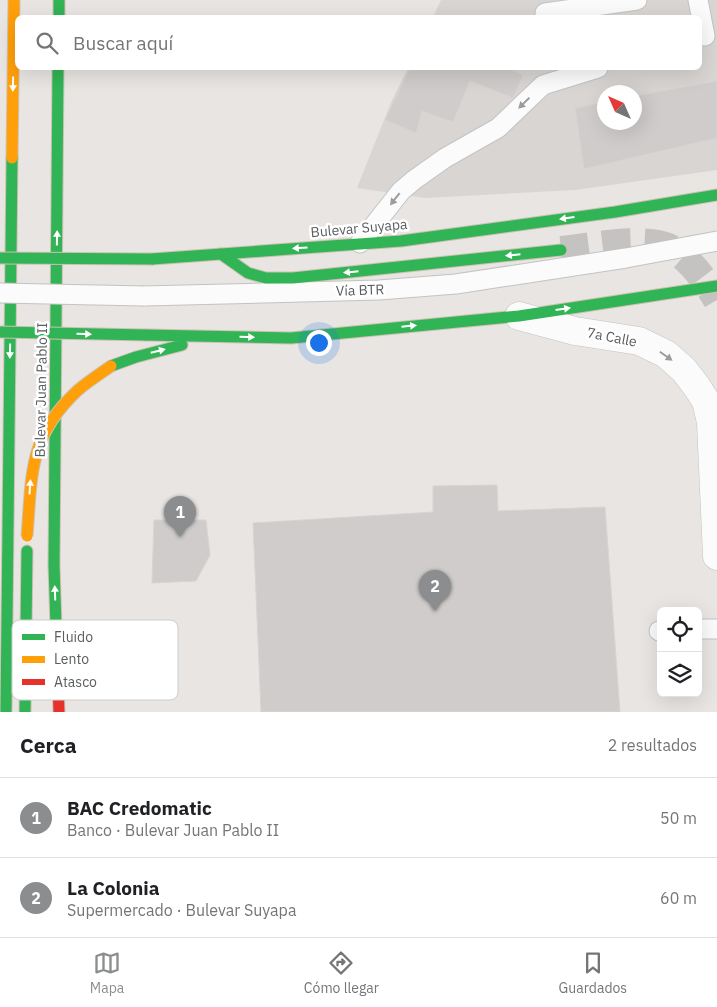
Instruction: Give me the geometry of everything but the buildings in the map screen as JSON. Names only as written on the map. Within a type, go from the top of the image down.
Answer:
[{"type":"main road","points":[[6,712],[14,0]]},
{"type":"main road","points":[[59,0],[59,15]]},
{"type":"main road","name":"Bulevar Juan Pablo II","points":[[56,620],[54,565],[58,70]]},
{"type":"main road","name":"Bulevar Suyapa","points":[[0,258],[152,259],[401,240],[616,212],[717,195]]},
{"type":"main road","points":[[221,254],[248,274],[266,278],[293,278],[562,250]]},
{"type":"main road","points":[[0,332],[291,338],[519,316],[717,286]]},
{"type":"main road","points":[[26,620],[27,536],[32,469],[40,440],[48,424],[77,391],[111,366],[136,356],[214,337]]},
{"type":"street","name":"7a Calle","points":[[519,316],[575,331],[639,341],[666,354],[684,370],[706,401],[711,422],[717,556]]},
{"type":"lane","points":[[544,10],[637,0]]},
{"type":"lane","points":[[698,0],[702,15]]},
{"type":"lane","points":[[702,16],[707,36]]},
{"type":"lane","points":[[360,243],[401,190],[445,158],[498,128],[543,76],[584,70]]},
{"type":"lane","name":"Vía BTR","points":[[0,293],[144,296],[380,290],[456,284],[626,258],[717,241]]},
{"type":"lane","points":[[702,629],[717,629]]},
{"type":"shaded area","points":[[441,0],[717,0],[717,170],[575,190],[425,198],[357,188],[392,100],[407,70],[702,70],[702,15],[434,15]]},
{"type":"tunnel","points":[[561,250],[630,242],[644,242],[668,247],[683,256],[702,277],[717,300]]},
{"type":"traffic: fast","points":[[59,0],[59,15]]},
{"type":"traffic: fast","points":[[56,620],[54,565],[58,70]]},
{"type":"traffic: fast","points":[[6,712],[12,158]]},
{"type":"traffic: fast","points":[[152,259],[401,241],[615,212],[717,195]]},
{"type":"traffic: fast","points":[[221,254],[248,273],[266,278],[293,278],[561,250]]},
{"type":"traffic: fast","points":[[0,258],[152,259]]},
{"type":"traffic: fast","points":[[146,335],[291,338],[519,316],[717,286]]},
{"type":"traffic: fast","points":[[0,332],[146,335]]},
{"type":"traffic: fast","points":[[111,366],[136,357],[182,345]]},
{"type":"traffic: fast","points":[[26,620],[27,551]]},
{"type":"traffic: fast","points":[[25,700],[25,712]]},
{"type":"traffic: slow","points":[[12,158],[14,0]]},
{"type":"traffic: slow","points":[[27,536],[32,475],[41,441],[49,424],[77,391],[111,366]]},
{"type":"traffic: jam","points":[[59,700],[59,712]]},
{"type":"place","name":"BAC Credomatic","points":[[180,537]]},
{"type":"place","name":"La Colonia","points":[[435,611]]}]
